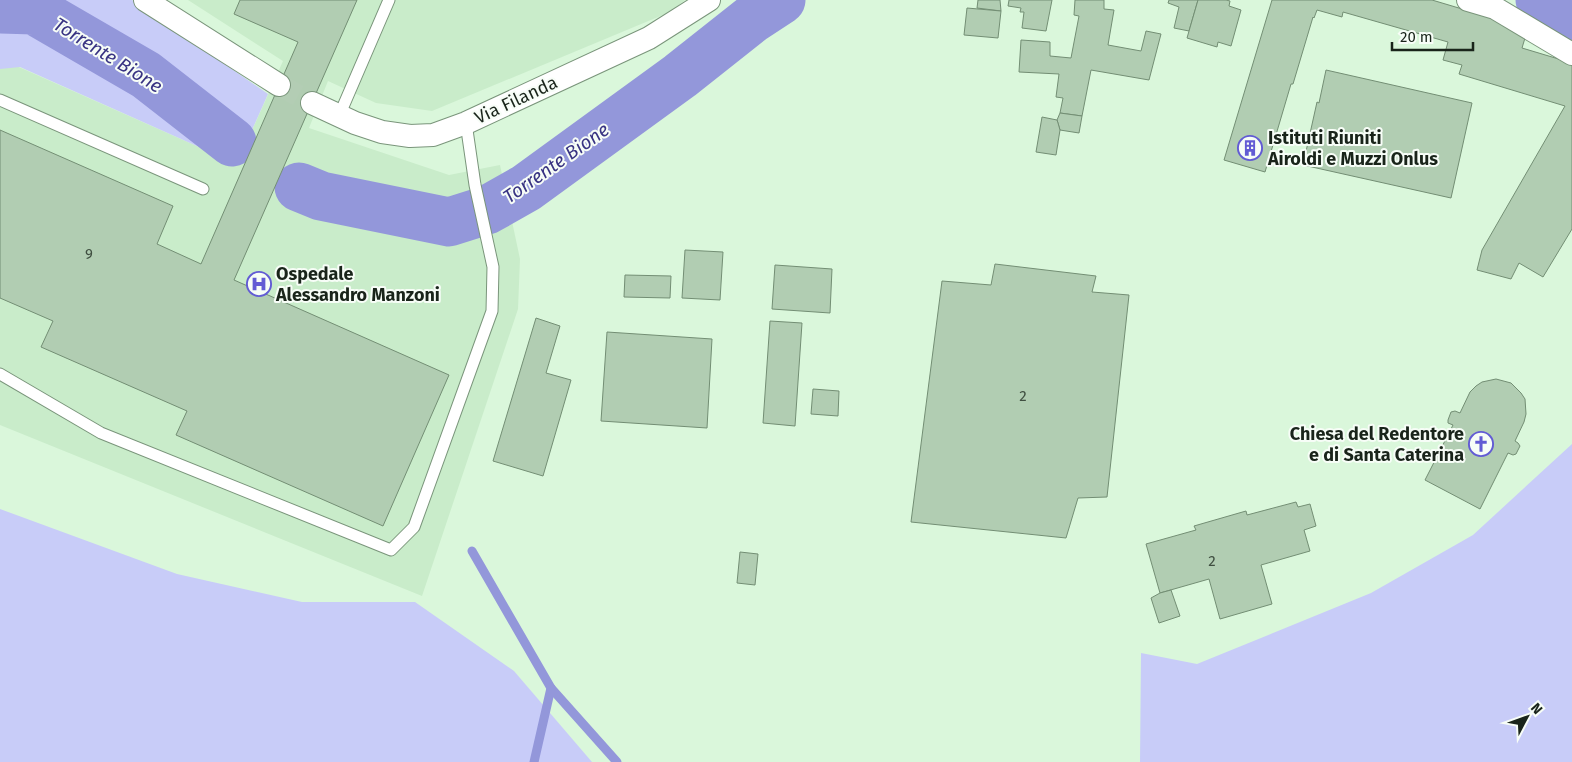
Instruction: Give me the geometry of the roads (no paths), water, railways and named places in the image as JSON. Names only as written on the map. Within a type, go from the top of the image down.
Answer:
[{"type":"street","points":[[145,0],[279,85]]},
{"type":"street","name":"Via Filanda","points":[[312,103],[355,123],[382,132],[410,136],[433,135],[466,123],[649,38],[709,0]]},
{"type":"street","points":[[1468,0],[1495,8],[1572,54]]},
{"type":"lane","points":[[339,116],[389,0]]},
{"type":"lane","points":[[0,100],[203,189]]},
{"type":"lane","points":[[0,374],[101,433],[391,550],[414,527],[492,311],[493,267],[475,185],[466,123]]},
{"type":"waterway","name":"Torrente Bione","points":[[299,187],[321,196],[449,222],[487,210],[526,188],[680,76],[752,19],[781,0]]},
{"type":"waterway","name":"Torrente Bione","points":[[1540,0],[1572,18]]},
{"type":"waterway","name":"Torrente Bione","points":[[0,9],[34,10],[146,75],[232,142]]},
{"type":"waterway","points":[[472,551],[551,688],[534,762]]},
{"type":"waterway","points":[[551,688],[617,762]]},
{"type":"tunnel","points":[[279,85],[312,103]]},
{"type":"place","name":"Istituti Riuniti Airoldi e Muzzi Onlus","points":[[1250,148]]},
{"type":"place","name":"Ospedale Alessandro Manzoni","points":[[259,284]]},
{"type":"place","name":"Chiesa del Redentore e di Santa Caterina","points":[[1481,444]]}]
